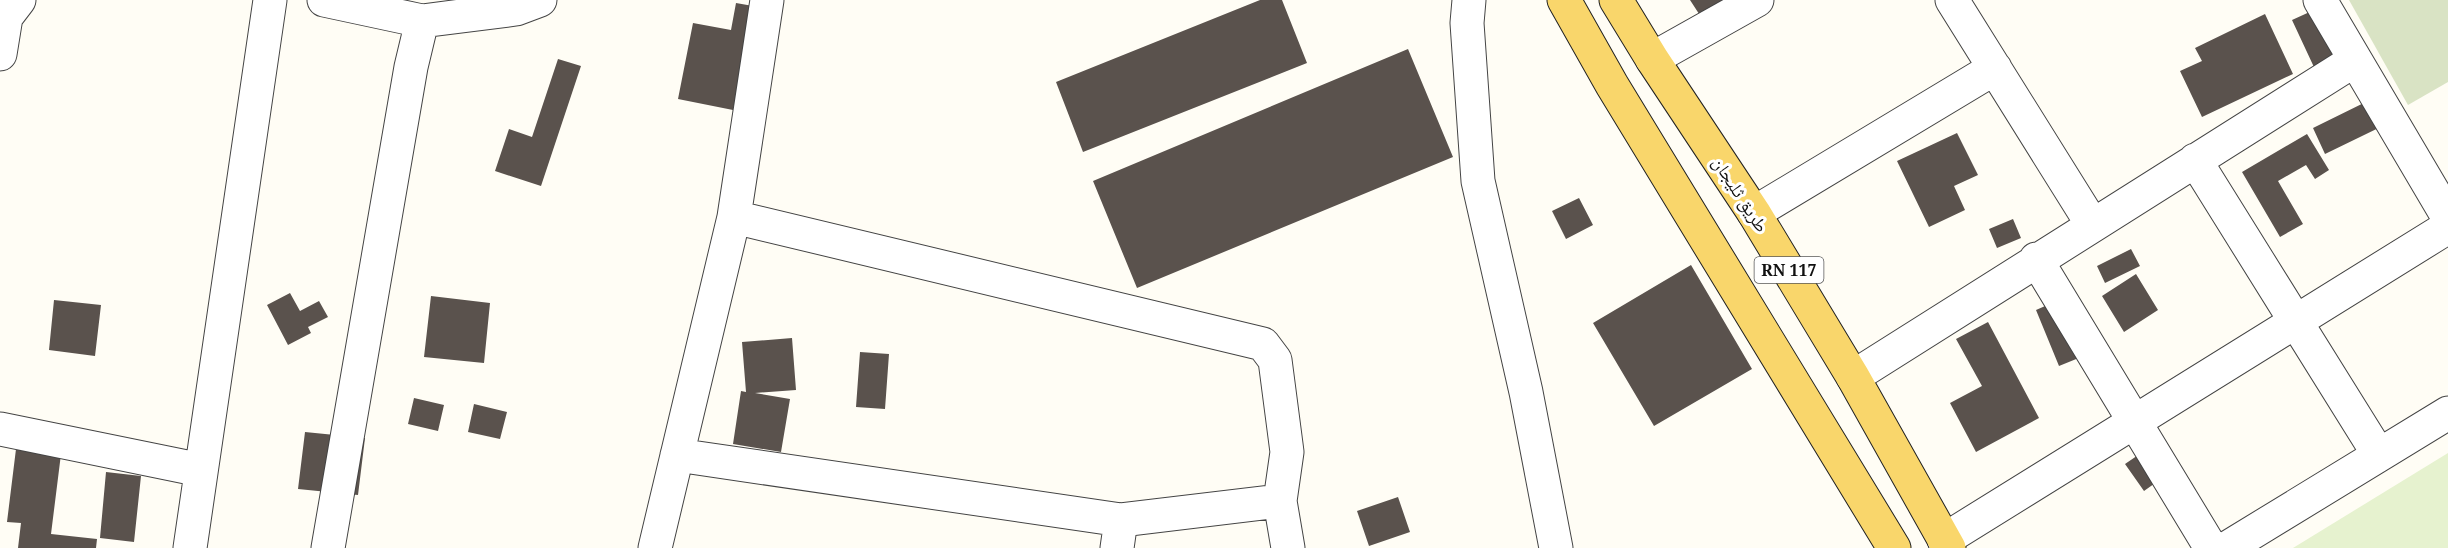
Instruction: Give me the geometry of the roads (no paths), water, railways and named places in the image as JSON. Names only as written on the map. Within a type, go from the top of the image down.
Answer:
[{"type":"main road","name":"RN 117","points":[[1564,0],[1612,85],[1894,548]]},
{"type":"main road","name":"طريق ثليجان","points":[[1616,0],[1652,59],[1754,213],[1853,377],[1947,544]]},
{"type":"street","points":[[190,548],[270,0]]},
{"type":"street","points":[[324,0],[422,21],[517,3]]},
{"type":"street","points":[[655,548],[734,217],[767,0]]},
{"type":"street","points":[[1469,0],[1467,23],[1478,181],[1526,392],[1556,548]]},
{"type":"street","points":[[1652,59],[1757,0]]},
{"type":"street","points":[[1952,0],[2092,224]]},
{"type":"street","points":[[2320,0],[2448,217]]},
{"type":"street","points":[[0,54],[9,11]]},
{"type":"street","points":[[328,548],[411,67],[422,21]]},
{"type":"street","points":[[1853,377],[2036,259],[2355,60]]},
{"type":"street","points":[[1754,213],[1995,68]]},
{"type":"street","points":[[2195,160],[2297,320],[2379,455]]},
{"type":"street","points":[[734,217],[1263,344],[1275,360],[1287,452],[1280,501],[1288,548]]},
{"type":"street","points":[[1947,544],[2134,421],[2448,227]]},
{"type":"street","points":[[2036,259],[2211,548]]},
{"type":"street","points":[[2227,548],[2448,413]]},
{"type":"street","points":[[0,429],[201,470]]},
{"type":"street","points":[[677,456],[1119,534],[1280,501]]}]
